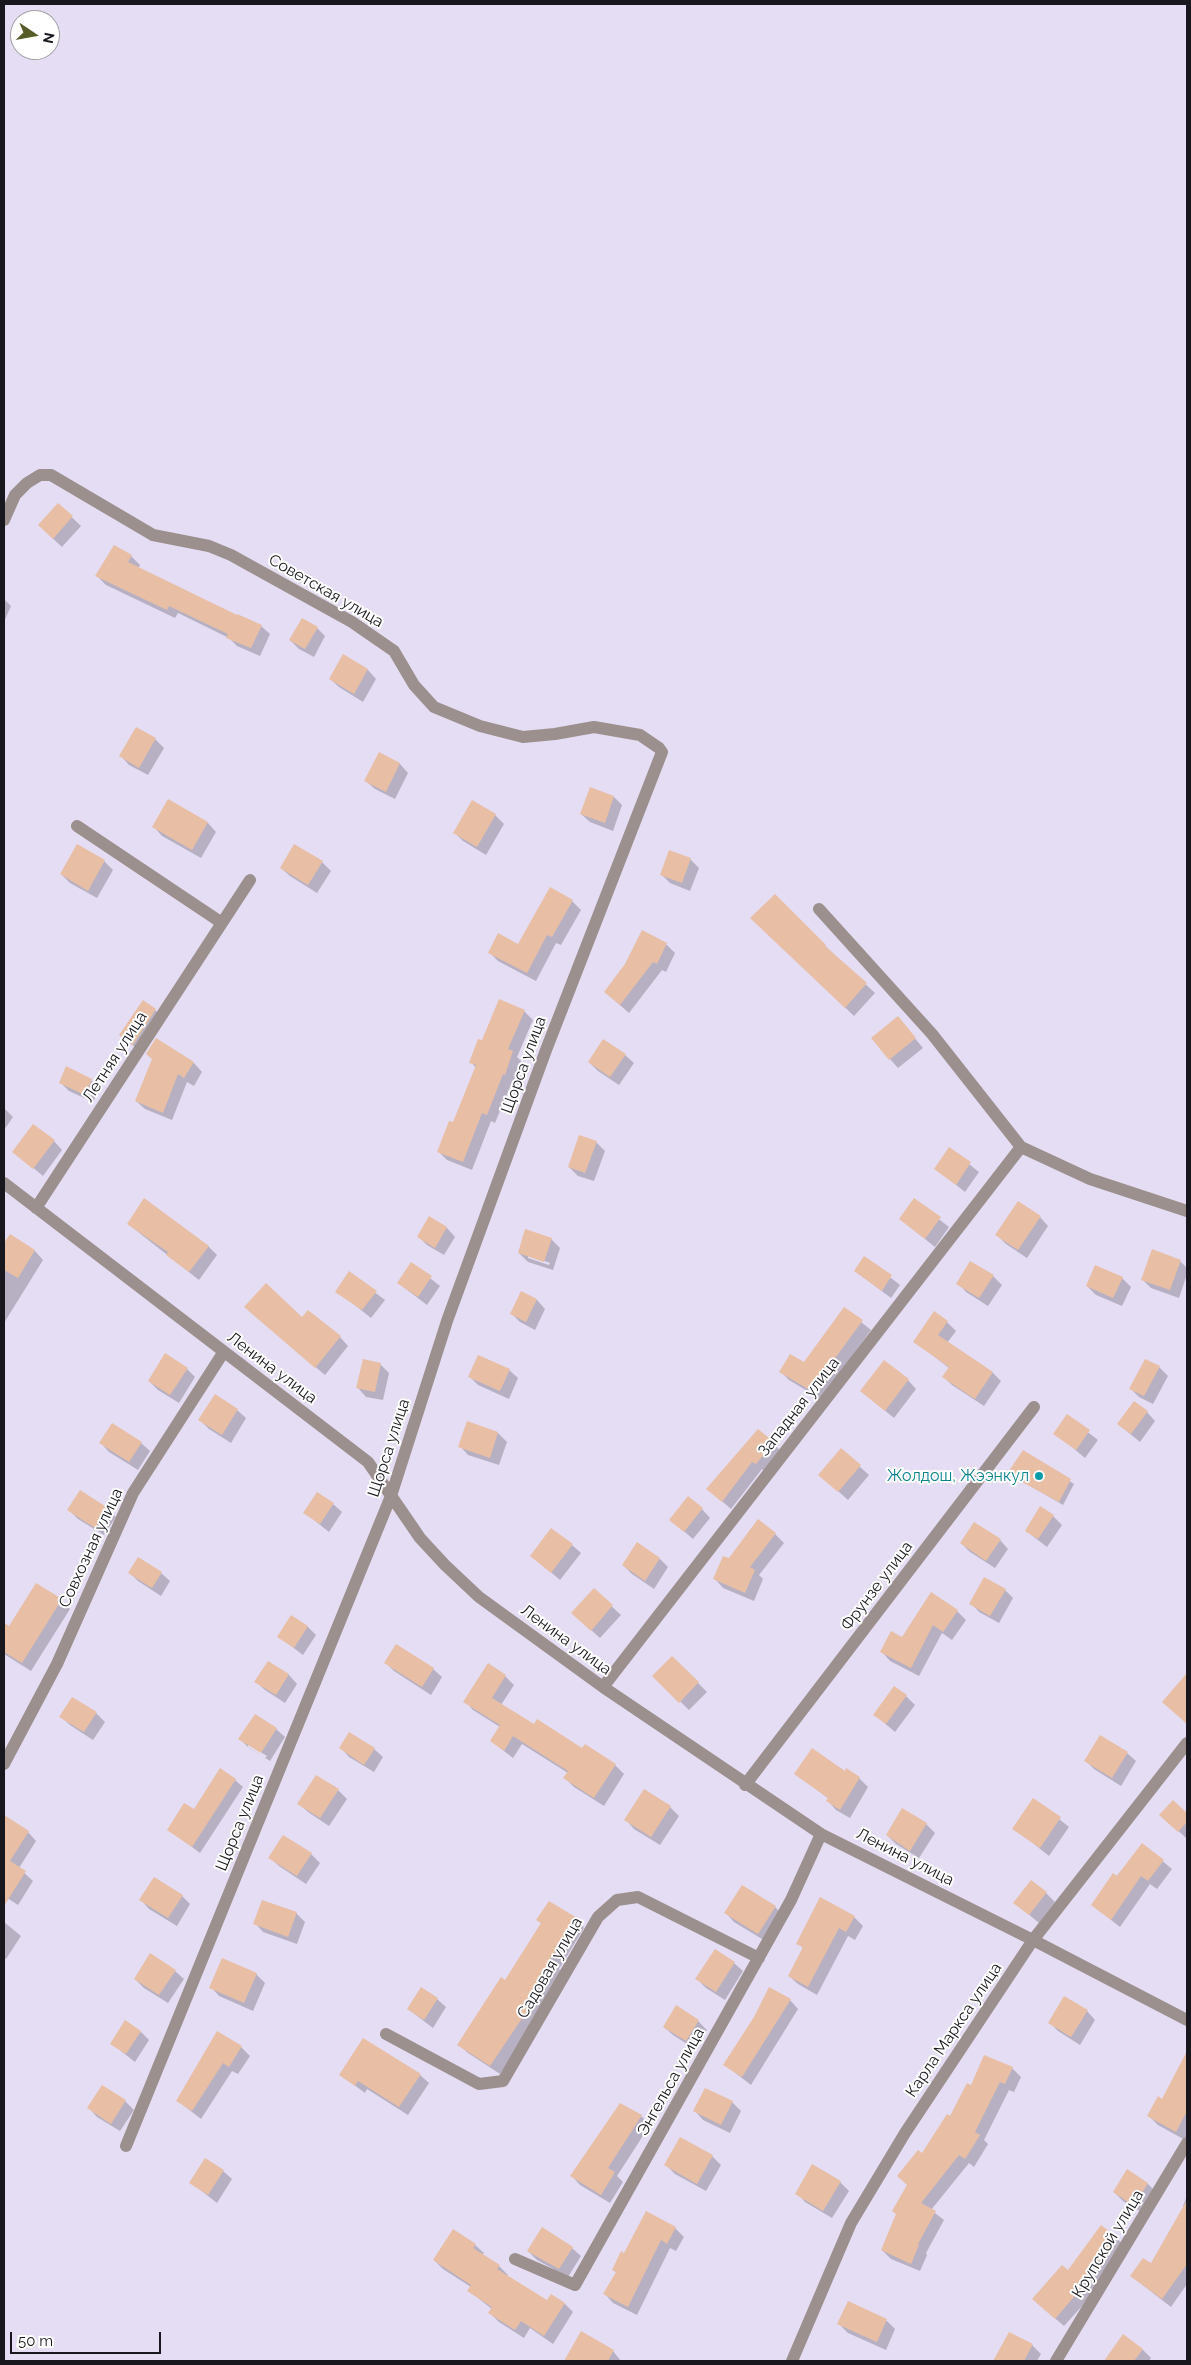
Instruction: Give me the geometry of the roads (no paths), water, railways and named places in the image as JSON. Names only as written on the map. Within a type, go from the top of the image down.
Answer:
[{"type":"street","name":"Советская улица","points":[[4,520],[16,495],[27,483],[40,476],[51,475],[153,535],[210,546],[231,555],[352,622],[394,651],[414,685],[434,707],[480,726],[524,737],[594,727],[640,735],[662,752]]},
{"type":"street","name":"Щорса улица","points":[[126,2146],[391,1496],[450,1312],[546,1050],[662,752]]},
{"type":"street","points":[[77,826],[222,923]]},
{"type":"street","name":"Летняя улица","points":[[36,1208],[250,880]]},
{"type":"street","points":[[819,910],[932,1034],[1021,1147],[1090,1179],[1187,1211]]},
{"type":"street","name":"Западная улица","points":[[603,1687],[1021,1147]]},
{"type":"street","name":"Ленина улица","points":[[4,1183],[223,1353],[368,1462],[420,1538],[478,1597],[603,1687],[745,1785],[821,1834],[1033,1940],[1187,2020]]},
{"type":"street","name":"Совхозная улица","points":[[4,1764],[56,1664],[134,1493],[223,1353]]},
{"type":"street","name":"Фрунзе улица","points":[[745,1785],[1034,1407]]},
{"type":"street","name":"Карла Маркса улица","points":[[792,2361],[851,2223],[905,2133],[1033,1940],[1187,1743]]},
{"type":"street","name":"Энгельса улица","points":[[515,2260],[575,2285],[791,1900],[821,1834]]},
{"type":"street","name":"Садовая улица","points":[[386,2034],[479,2084],[503,2081],[598,1917],[617,1900],[638,1897],[759,1958]]},
{"type":"street","name":"Крупской улица","points":[[1056,2361],[1187,2143]]},
{"type":"place","name":"Жолдош, Жээнкул","points":[[1039,1476]]}]
